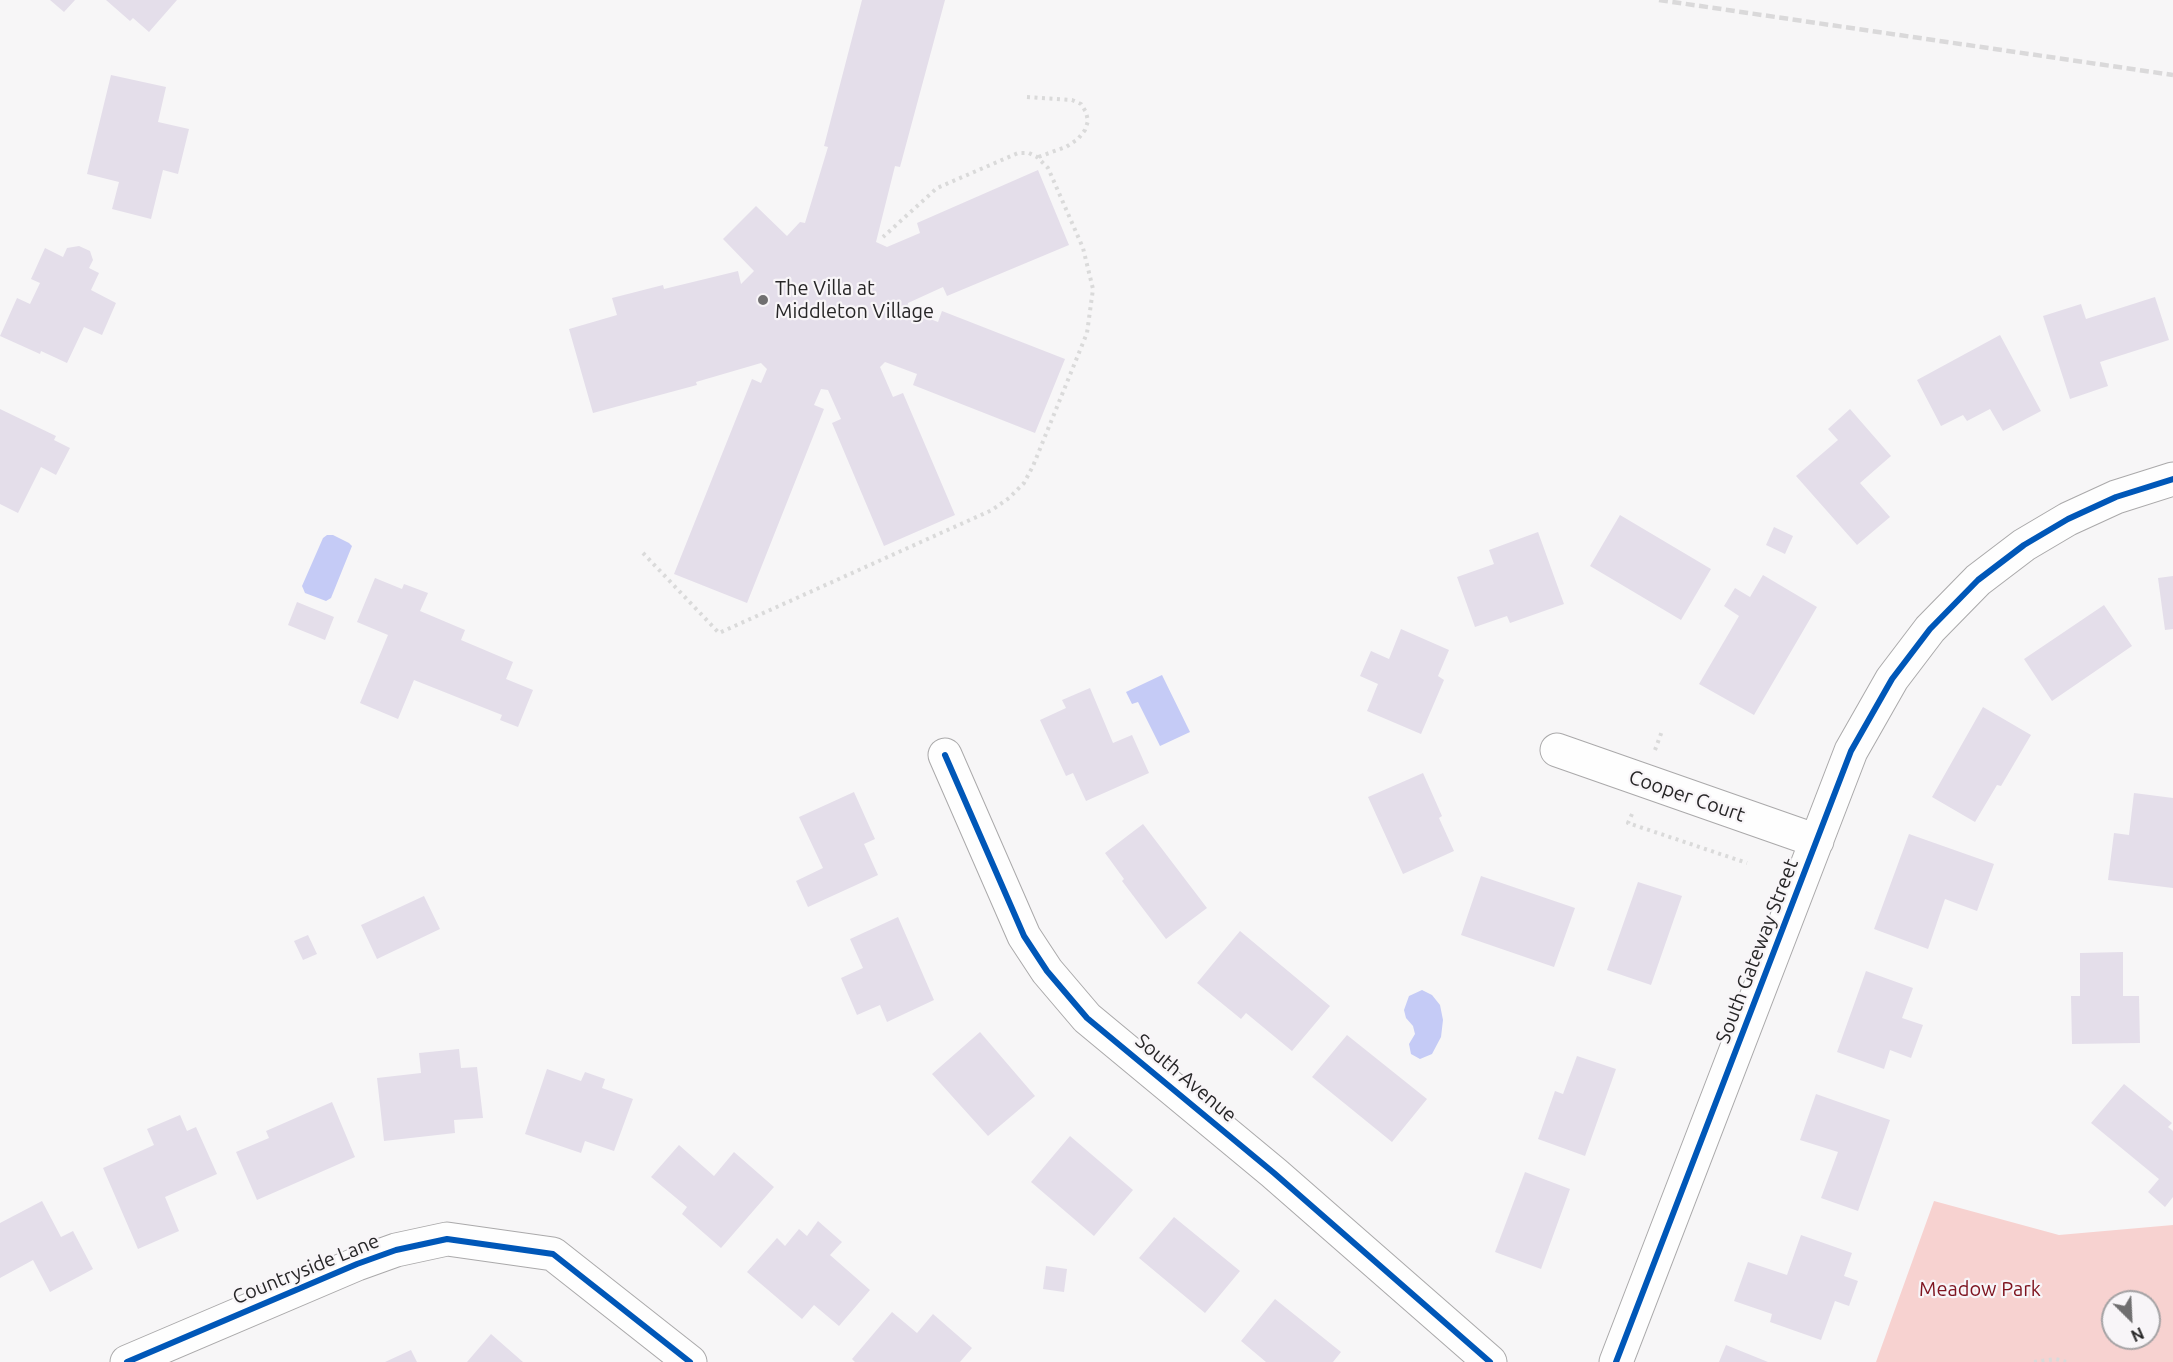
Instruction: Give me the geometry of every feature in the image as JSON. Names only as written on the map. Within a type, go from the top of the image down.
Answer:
[{"type":"street","name":"South Gateway Street","points":[[1616,1362],[1851,751],[1892,679],[1930,629],[1978,580],[2024,545],[2068,519],[2116,497],[2173,479]]},
{"type":"street","name":"Cooper Court","points":[[1557,750],[1817,841]]},
{"type":"street","name":"South Avenue","points":[[945,755],[1024,936],[1047,971],[1088,1018],[1274,1173],[1490,1362]]},
{"type":"street","name":"Countryside Lane","points":[[127,1362],[357,1263],[396,1250],[447,1239],[553,1254],[690,1362]]},
{"type":"path","points":[[1027,97],[1072,100],[1081,104],[1088,121],[1078,139],[1066,147],[1037,157]]},
{"type":"path","points":[[643,553],[718,633],[992,510],[1024,483],[1087,333],[1093,289],[1083,248],[1048,168],[1037,157],[1029,153],[1018,153],[937,188],[883,237]]},
{"type":"path","points":[[2034,1362],[2056,1359],[2066,1362]]},
{"type":"green space","name":"Meadow Park","points":[[1934,1201],[2059,1235],[2173,1225],[2173,1362],[1876,1362]]},
{"type":"water","points":[[333,535],[352,546],[331,598],[326,601],[305,593],[302,586],[323,538]]},
{"type":"water","points":[[1162,675],[1190,732],[1160,746],[1138,702],[1132,704],[1126,692]]},
{"type":"water","points":[[1422,990],[1432,995],[1440,1005],[1443,1020],[1441,1037],[1432,1054],[1420,1059],[1411,1054],[1409,1044],[1415,1034],[1404,1010],[1409,996]]},
{"type":"building","points":[[50,0],[75,0],[64,12]]},
{"type":"building","points":[[106,0],[177,0],[149,32],[133,18],[130,21]]},
{"type":"building","name":"The Villa at Middleton Village","points":[[862,0],[945,0],[900,167],[895,166],[876,242],[887,247],[920,233],[917,223],[1038,170],[1069,245],[947,296],[943,287],[908,303],[907,310],[938,322],[942,311],[1065,359],[1035,433],[913,385],[917,374],[885,362],[880,367],[893,397],[903,393],[955,515],[884,546],[832,423],[841,419],[828,390],[821,389],[814,405],[824,409],[747,603],[674,574],[752,379],[761,383],[767,369],[761,363],[696,382],[697,385],[593,413],[569,329],[617,315],[612,298],[663,285],[664,289],[738,271],[741,284],[754,271],[723,239],[756,206],[787,236],[800,222],[805,223],[828,147],[824,146]]},
{"type":"building","points":[[111,75],[166,87],[158,122],[189,129],[178,174],[163,170],[151,219],[112,209],[119,182],[87,174]]},
{"type":"building","points":[[79,246],[90,251],[93,260],[89,268],[99,273],[91,290],[116,303],[102,335],[84,327],[67,363],[0,336],[17,298],[30,304],[40,283],[31,279],[45,248],[63,257],[67,248]]},
{"type":"building","points":[[2155,297],[2169,340],[2100,362],[2108,386],[2070,399],[2043,316],[2081,304],[2086,319]]},
{"type":"building","points":[[2000,335],[2041,411],[2003,431],[1990,409],[1967,421],[1963,415],[1941,426],[1917,380]]},
{"type":"building","points":[[0,409],[56,436],[54,440],[70,448],[56,475],[41,467],[18,513],[0,504]]},
{"type":"building","points":[[1850,409],[1891,456],[1860,483],[1890,517],[1857,545],[1796,476],[1838,440],[1828,429]]},
{"type":"building","points":[[1620,515],[1711,569],[1681,620],[1590,566]]},
{"type":"building","points":[[1774,527],[1793,536],[1785,554],[1766,545]]},
{"type":"building","points":[[1538,532],[1564,604],[1510,623],[1507,616],[1475,627],[1457,577],[1494,564],[1489,550]]},
{"type":"building","points":[[1763,575],[1817,607],[1754,715],[1699,684],[1739,616],[1724,606],[1735,588],[1750,597]]},
{"type":"building","points":[[2173,576],[2173,629],[2165,630],[2158,578]]},
{"type":"building","points":[[375,578],[402,589],[404,584],[428,593],[420,611],[465,630],[461,640],[513,662],[506,679],[533,690],[518,727],[500,720],[502,715],[414,680],[398,719],[360,703],[388,635],[357,622]]},
{"type":"building","points":[[297,602],[334,617],[325,640],[288,625]]},
{"type":"building","points":[[2104,605],[2132,646],[2052,701],[2024,659]]},
{"type":"building","points":[[1401,629],[1449,650],[1438,676],[1444,680],[1421,734],[1367,711],[1378,684],[1360,676],[1371,651],[1389,659]]},
{"type":"building","points":[[1090,688],[1113,743],[1132,735],[1149,773],[1086,801],[1073,773],[1066,776],[1040,720],[1066,708],[1062,700]]},
{"type":"building","points":[[1983,707],[2031,735],[2001,786],[1997,785],[1975,822],[1932,797]]},
{"type":"building","points":[[1423,773],[1454,851],[1403,874],[1368,797]]},
{"type":"building","points":[[854,792],[875,839],[864,844],[878,875],[808,907],[796,881],[823,868],[799,817]]},
{"type":"building","points":[[2134,793],[2173,798],[2173,888],[2108,880],[2114,833],[2129,835]]},
{"type":"building","points":[[1143,824],[1207,908],[1166,939],[1122,881],[1124,879],[1105,853]]},
{"type":"building","points":[[1909,834],[1994,864],[1977,911],[1945,899],[1928,949],[1874,929]]},
{"type":"building","points":[[1481,876],[1575,908],[1554,967],[1461,935]]},
{"type":"building","points":[[1638,882],[1682,896],[1651,985],[1607,970]]},
{"type":"building","points":[[424,896],[440,929],[377,959],[361,925]]},
{"type":"building","points":[[898,917],[934,1000],[887,1022],[880,1005],[857,1015],[841,978],[863,968],[850,939]]},
{"type":"building","points":[[1240,931],[1330,1006],[1292,1051],[1246,1013],[1241,1019],[1197,983]]},
{"type":"building","points":[[308,935],[317,954],[303,960],[294,941]]},
{"type":"building","points":[[2123,952],[2123,996],[2139,996],[2140,1043],[2072,1044],[2071,996],[2080,996],[2080,953]]},
{"type":"building","points":[[1866,971],[1913,988],[1902,1018],[1923,1025],[1911,1058],[1890,1050],[1884,1069],[1837,1052]]},
{"type":"building","points":[[980,1032],[1035,1096],[988,1136],[932,1074]]},
{"type":"building","points":[[1347,1035],[1427,1099],[1392,1142],[1312,1077]]},
{"type":"building","points":[[459,1049],[461,1068],[477,1067],[483,1118],[454,1120],[455,1133],[384,1141],[377,1078],[421,1073],[419,1053]]},
{"type":"building","points":[[1577,1056],[1616,1069],[1585,1156],[1538,1139],[1555,1091],[1563,1094]]},
{"type":"building","points":[[547,1069],[581,1081],[585,1072],[605,1079],[602,1088],[633,1099],[614,1151],[585,1141],[581,1153],[525,1134]]},
{"type":"building","points":[[2124,1084],[2172,1123],[2168,1127],[2173,1131],[2173,1197],[2165,1207],[2148,1192],[2159,1179],[2091,1123]]},
{"type":"building","points":[[1816,1094],[1890,1120],[1858,1211],[1821,1198],[1838,1152],[1800,1140]]},
{"type":"building","points":[[332,1102],[355,1157],[257,1200],[236,1152],[269,1138],[266,1131]]},
{"type":"building","points":[[180,1115],[187,1131],[196,1127],[217,1174],[165,1197],[179,1231],[138,1249],[103,1168],[154,1145],[147,1129]]},
{"type":"building","points":[[1070,1136],[1133,1190],[1094,1236],[1031,1182]]},
{"type":"building","points":[[679,1145],[714,1176],[734,1152],[774,1187],[721,1248],[682,1214],[687,1207],[651,1177]]},
{"type":"building","points":[[1525,1172],[1570,1189],[1541,1269],[1495,1252]]},
{"type":"building","points":[[42,1201],[61,1237],[73,1231],[93,1269],[50,1292],[33,1260],[0,1278],[0,1223]]},
{"type":"building","points":[[1174,1217],[1240,1271],[1205,1313],[1139,1258]]},
{"type":"building","points":[[818,1221],[842,1242],[830,1255],[870,1290],[839,1326],[814,1305],[802,1319],[747,1272],[777,1238],[785,1246],[799,1229],[807,1236]]},
{"type":"building","points":[[1801,1235],[1852,1253],[1844,1276],[1858,1281],[1849,1306],[1835,1301],[1821,1340],[1770,1322],[1772,1314],[1734,1301],[1748,1262],[1787,1275]]},
{"type":"building","points":[[1046,1266],[1067,1269],[1064,1292],[1043,1289]]},
{"type":"building","points":[[1275,1299],[1341,1352],[1333,1362],[1266,1362],[1241,1341]]},
{"type":"building","points":[[892,1312],[917,1333],[933,1314],[972,1348],[960,1362],[855,1362],[852,1359]]},
{"type":"building","points":[[491,1334],[523,1362],[467,1362]]},
{"type":"building","points":[[1726,1345],[1768,1362],[1719,1362]]},
{"type":"building","points":[[411,1350],[417,1362],[385,1362]]},
{"type":"railway","points":[[1659,0],[2173,75]]},
{"type":"cycle path","points":[[1616,1362],[1851,751],[1892,679],[1930,629],[1978,580],[2024,545],[2068,519],[2116,497],[2173,479]]},
{"type":"cycle path","points":[[945,755],[1024,936],[1047,971],[1087,1018],[1274,1173],[1490,1362]]},
{"type":"cycle path","points":[[127,1362],[357,1264],[396,1250],[447,1239],[553,1254],[690,1362]]},
{"type":"place","name":"The Villa at Middleton Village","points":[[763,300]]}]
